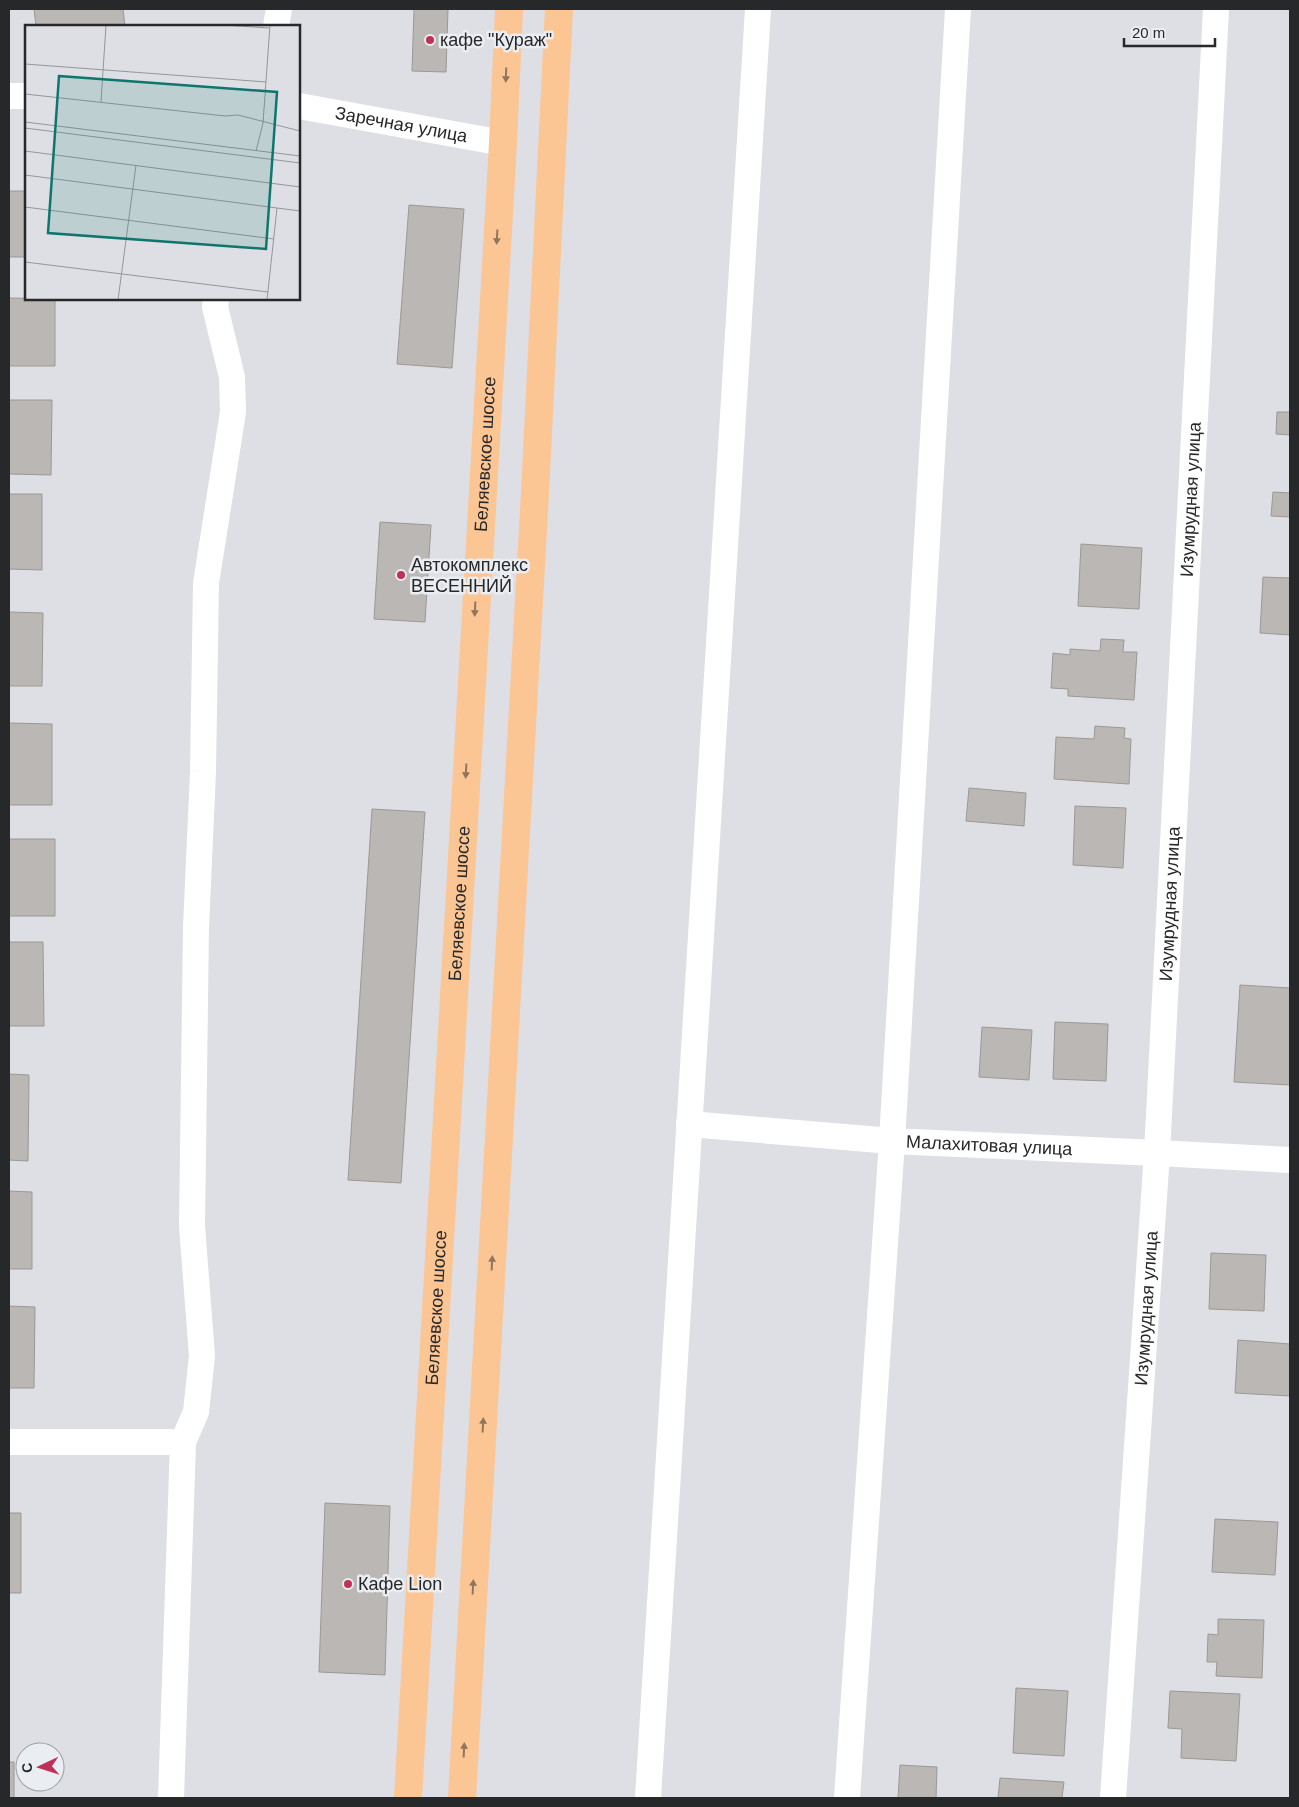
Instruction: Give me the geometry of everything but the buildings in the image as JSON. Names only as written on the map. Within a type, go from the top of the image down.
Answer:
[{"type":"main road","name":"Беляевское шоссе","points":[[408,1798],[503,143],[509,9]]},
{"type":"main road","points":[[462,1798],[535,503],[559,9]]},
{"type":"street","points":[[276,25],[279,9]]},
{"type":"street","points":[[648,1798],[758,9]]},
{"type":"street","points":[[847,1798],[892,1141],[958,9]]},
{"type":"street","name":"Изумрудная улица","points":[[1113,1798],[1157,1152],[1216,9]]},
{"type":"street","points":[[9,96],[25,96]]},
{"type":"street","name":"Заречная улица","points":[[300,106],[503,143]]},
{"type":"street","points":[[171,1798],[183,1442],[196,1412],[202,1356],[192,1226],[196,927],[203,772],[206,583],[233,412],[232,377],[215,307],[216,300]]},
{"type":"street","name":"Малахитовая улица","points":[[689,1124],[892,1141],[1157,1152],[1290,1160]]},
{"type":"street","points":[[9,1442],[183,1442]]},
{"type":"place","name":"кафе \"Кураж\"","points":[[430,40]]},
{"type":"place","name":"Автокомплекс ВЕСЕННИЙ","points":[[401,575]]},
{"type":"place","name":"Кафе Lion","points":[[348,1584]]}]
